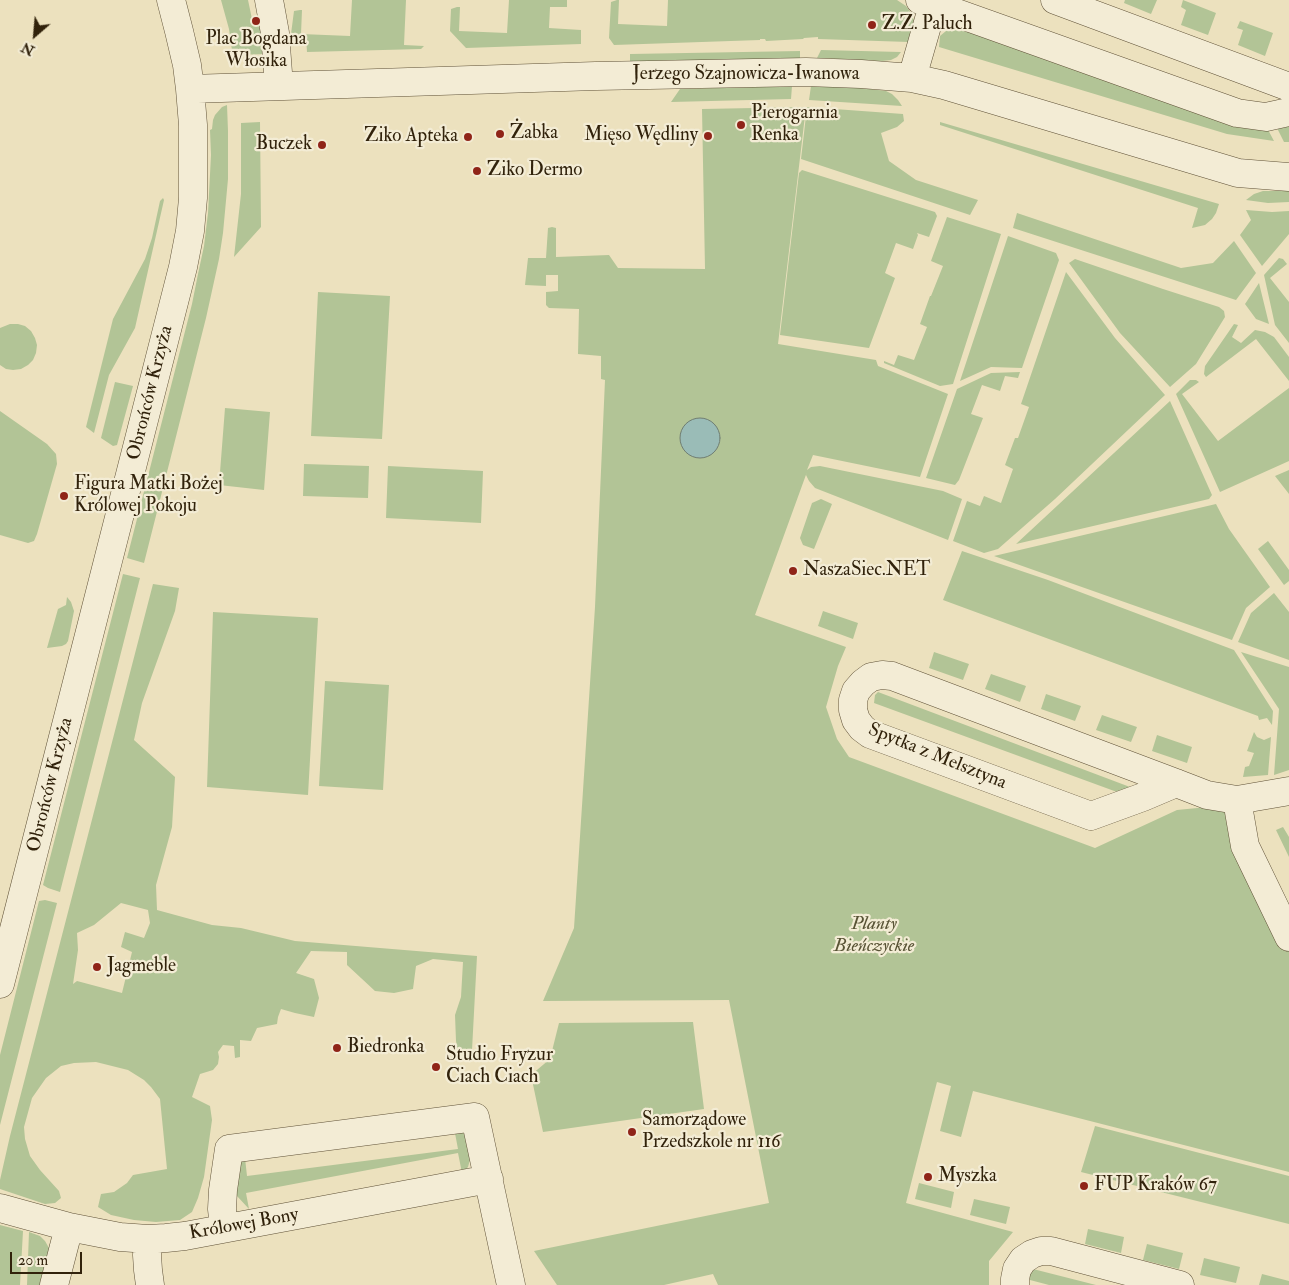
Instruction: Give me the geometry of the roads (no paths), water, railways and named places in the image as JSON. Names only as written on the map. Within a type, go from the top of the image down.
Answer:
[{"type":"street","name":"Obrońców Krzyża","points":[[0,984],[183,267],[190,231],[193,198],[193,125],[187,65],[171,0]]},
{"type":"street","points":[[269,0],[275,33],[279,86]]},
{"type":"street","points":[[1056,0],[1289,87]]},
{"type":"street","points":[[912,78],[927,2],[1237,113],[1266,118],[1289,112]]},
{"type":"street","name":"Jerzego Szajnowicza-Iwanowa","points":[[190,89],[596,76],[806,72],[912,78],[977,94],[1238,173],[1289,177]]},
{"type":"street","name":"Spytka z Melsztyna","points":[[1176,783],[1091,816],[870,734],[856,720],[853,700],[856,691],[871,677],[892,676],[1176,783],[1207,795],[1237,800],[1289,791]]},
{"type":"street","points":[[1237,800],[1245,846],[1289,937]]},
{"type":"street","points":[[224,1228],[222,1190],[229,1149],[475,1117],[511,1285]]},
{"type":"street","name":"Królowej Bony","points":[[0,1208],[69,1227],[120,1237],[148,1239],[185,1236],[489,1179]]},
{"type":"street","points":[[54,1285],[69,1227]]},
{"type":"street","points":[[148,1239],[147,1255],[150,1285]]},
{"type":"street","points":[[1015,1285],[1017,1269],[1023,1260],[1041,1251],[1051,1251],[1180,1285]]},
{"type":"water","points":[[700,418],[714,424],[720,438],[714,452],[700,458],[686,452],[680,438],[686,424]]},
{"type":"place","name":"Plac Bogdana Włosika","points":[[256,21]]},
{"type":"place","name":"Z.Z. Paluch","points":[[872,25]]},
{"type":"place","name":"Pierogarnia Renka","points":[[741,125]]},
{"type":"place","name":"Żabka","points":[[500,134]]},
{"type":"place","name":"Mięso Wędliny","points":[[708,136]]},
{"type":"place","name":"Ziko Apteka","points":[[468,137]]},
{"type":"place","name":"Buczek","points":[[322,145]]},
{"type":"place","name":"Ziko Dermo","points":[[477,171]]},
{"type":"place","name":"Figura Matki Bożej Królowej Pokoju","points":[[64,496]]},
{"type":"place","name":"NaszaSiec.NET","points":[[793,571]]},
{"type":"place","name":"Jagmeble","points":[[97,967]]},
{"type":"place","name":"Biedronka","points":[[337,1048]]},
{"type":"place","name":"Studio Fryzur Ciach Ciach","points":[[436,1067]]},
{"type":"place","name":"Samorządowe Przedszkole nr 116","points":[[632,1132]]},
{"type":"place","name":"Myszka","points":[[928,1177]]},
{"type":"place","name":"FUP Kraków 67","points":[[1084,1186]]},
{"type":"park label","name":"Planty Bieńczyckie","points":[[874,936]]}]
